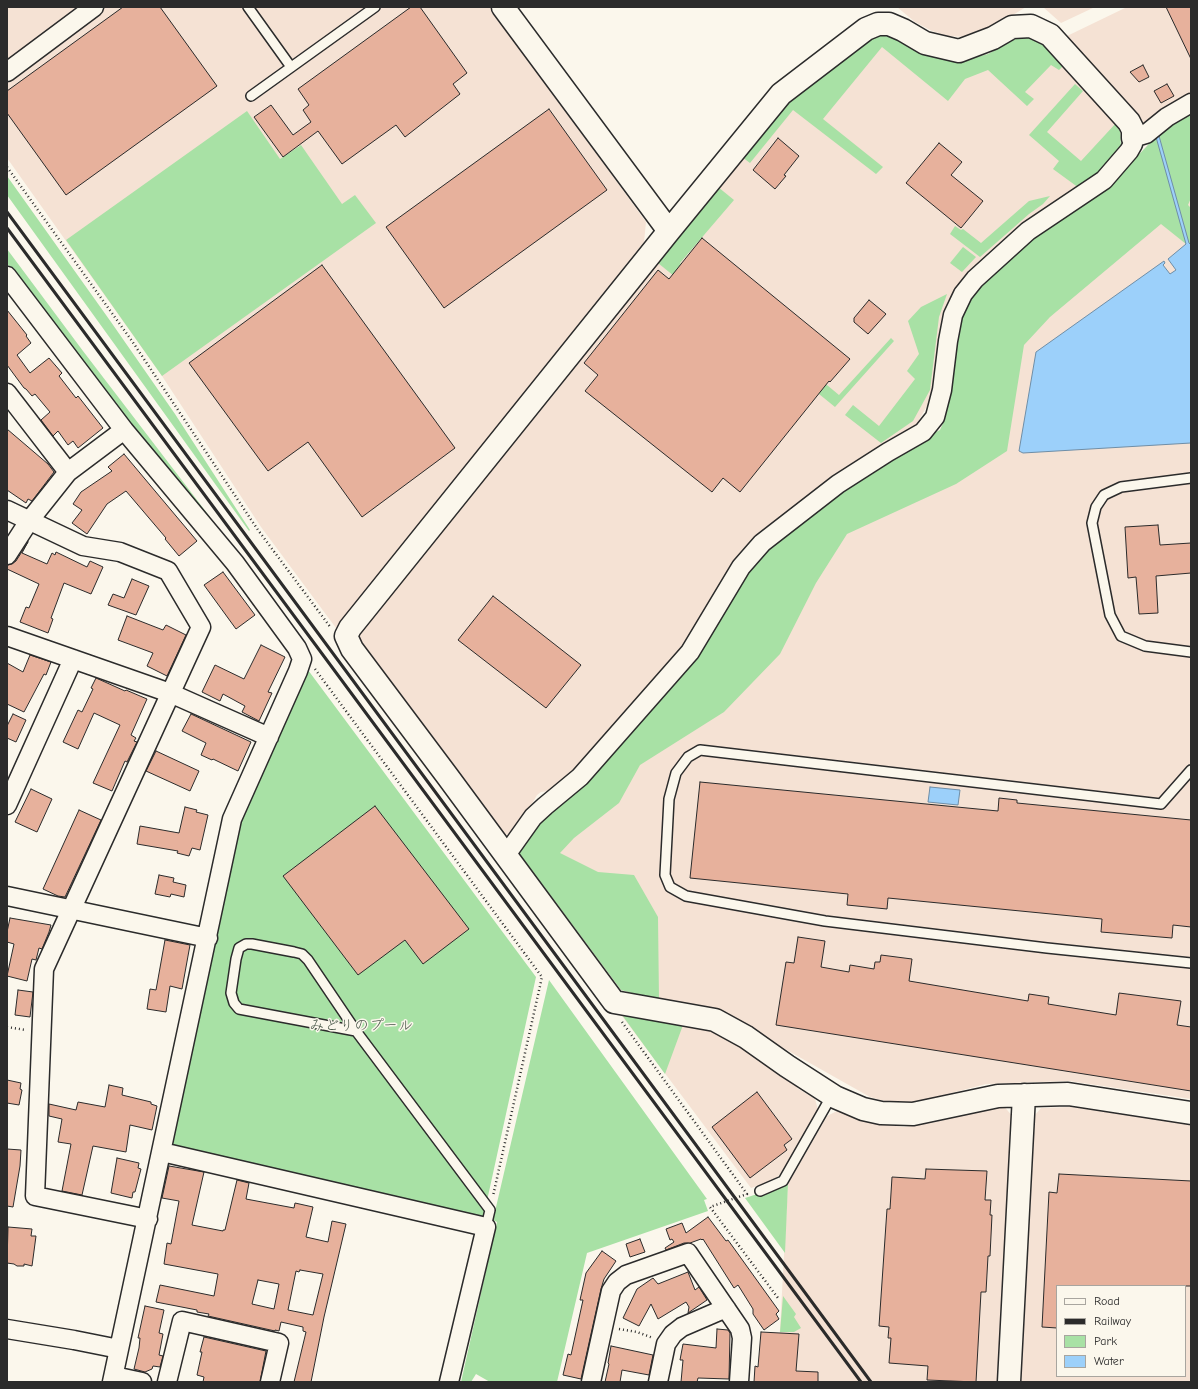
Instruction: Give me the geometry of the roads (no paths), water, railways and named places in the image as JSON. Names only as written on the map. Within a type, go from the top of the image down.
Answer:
[{"type":"street","points":[[7,72],[94,7]]},
{"type":"street","points":[[503,7],[669,231]]},
{"type":"street","points":[[506,856],[533,817],[580,777],[690,652],[741,566],[762,543],[838,484],[888,452],[923,432],[935,417],[942,390],[953,315],[963,294],[975,279],[1028,231],[1104,180],[1129,151],[1133,144],[1134,138],[1133,130],[1129,122],[1050,35],[1030,26],[1012,27],[993,38],[959,51],[925,43],[903,30],[889,24],[878,24],[866,29],[781,94],[350,628],[346,636],[352,649],[614,1002],[715,1020],[746,1037],[832,1096],[863,1109],[881,1113],[913,1114],[998,1096],[1068,1094],[1191,1113]]},
{"type":"street","points":[[1134,138],[1146,134],[1167,117],[1191,103]]},
{"type":"street","points":[[7,276],[124,430],[235,563],[297,648],[302,659],[232,819],[208,938],[113,1379],[142,1382]]},
{"type":"street","points":[[7,393],[68,472]]},
{"type":"street","points":[[7,555],[29,521],[68,472],[124,430]]},
{"type":"street","points":[[7,510],[83,546],[120,552],[168,571],[201,627],[44,969],[35,1196],[148,1219]]},
{"type":"street","points":[[7,636],[170,693],[269,737]]},
{"type":"street","points":[[7,805],[73,659]]},
{"type":"street","points":[[7,896],[208,938]]},
{"type":"street","points":[[1009,1382],[1024,1095]]},
{"type":"street","points":[[162,1152],[488,1218],[449,1382]]},
{"type":"street","points":[[591,1382],[611,1291],[617,1282],[626,1275],[688,1253],[740,1328],[742,1338],[739,1382]]},
{"type":"street","points":[[658,1382],[666,1344],[673,1334],[682,1327],[726,1308]]},
{"type":"street","points":[[167,1382],[182,1321],[279,1343],[270,1382]]},
{"type":"street","points":[[7,1329],[74,1340],[119,1350]]},
{"type":"lane","points":[[248,7],[291,67]]},
{"type":"lane","points":[[251,96],[375,7]]},
{"type":"lane","points":[[1191,478],[1121,487],[1104,495],[1096,507],[1092,523],[1110,615],[1121,636],[1145,646],[1191,652]]},
{"type":"lane","points":[[1191,770],[1161,804],[700,750],[688,757],[676,772],[669,799],[665,875],[670,887],[686,896],[825,922],[1047,948],[1191,962]]},
{"type":"lane","points":[[356,1031],[240,1009],[234,1003],[231,993],[239,948],[246,944],[252,944],[302,954],[308,960],[356,1031],[488,1218]]},
{"type":"lane","points":[[760,1191],[783,1181],[832,1096]]},
{"type":"water","points":[[1159,136],[1189,243],[1191,245],[1191,443],[1023,453],[1019,451],[1036,352],[1164,261],[1165,263],[1163,265],[1170,274],[1176,270],[1168,259],[1186,244],[1156,137]]},
{"type":"water","points":[[930,787],[960,790],[958,805],[928,802]]},
{"type":"railway","points":[[7,212],[871,1382]]},
{"type":"railway","points":[[7,228],[861,1382]]},
{"type":"park label","name":"みどりのプール","points":[[361,1026]]}]
